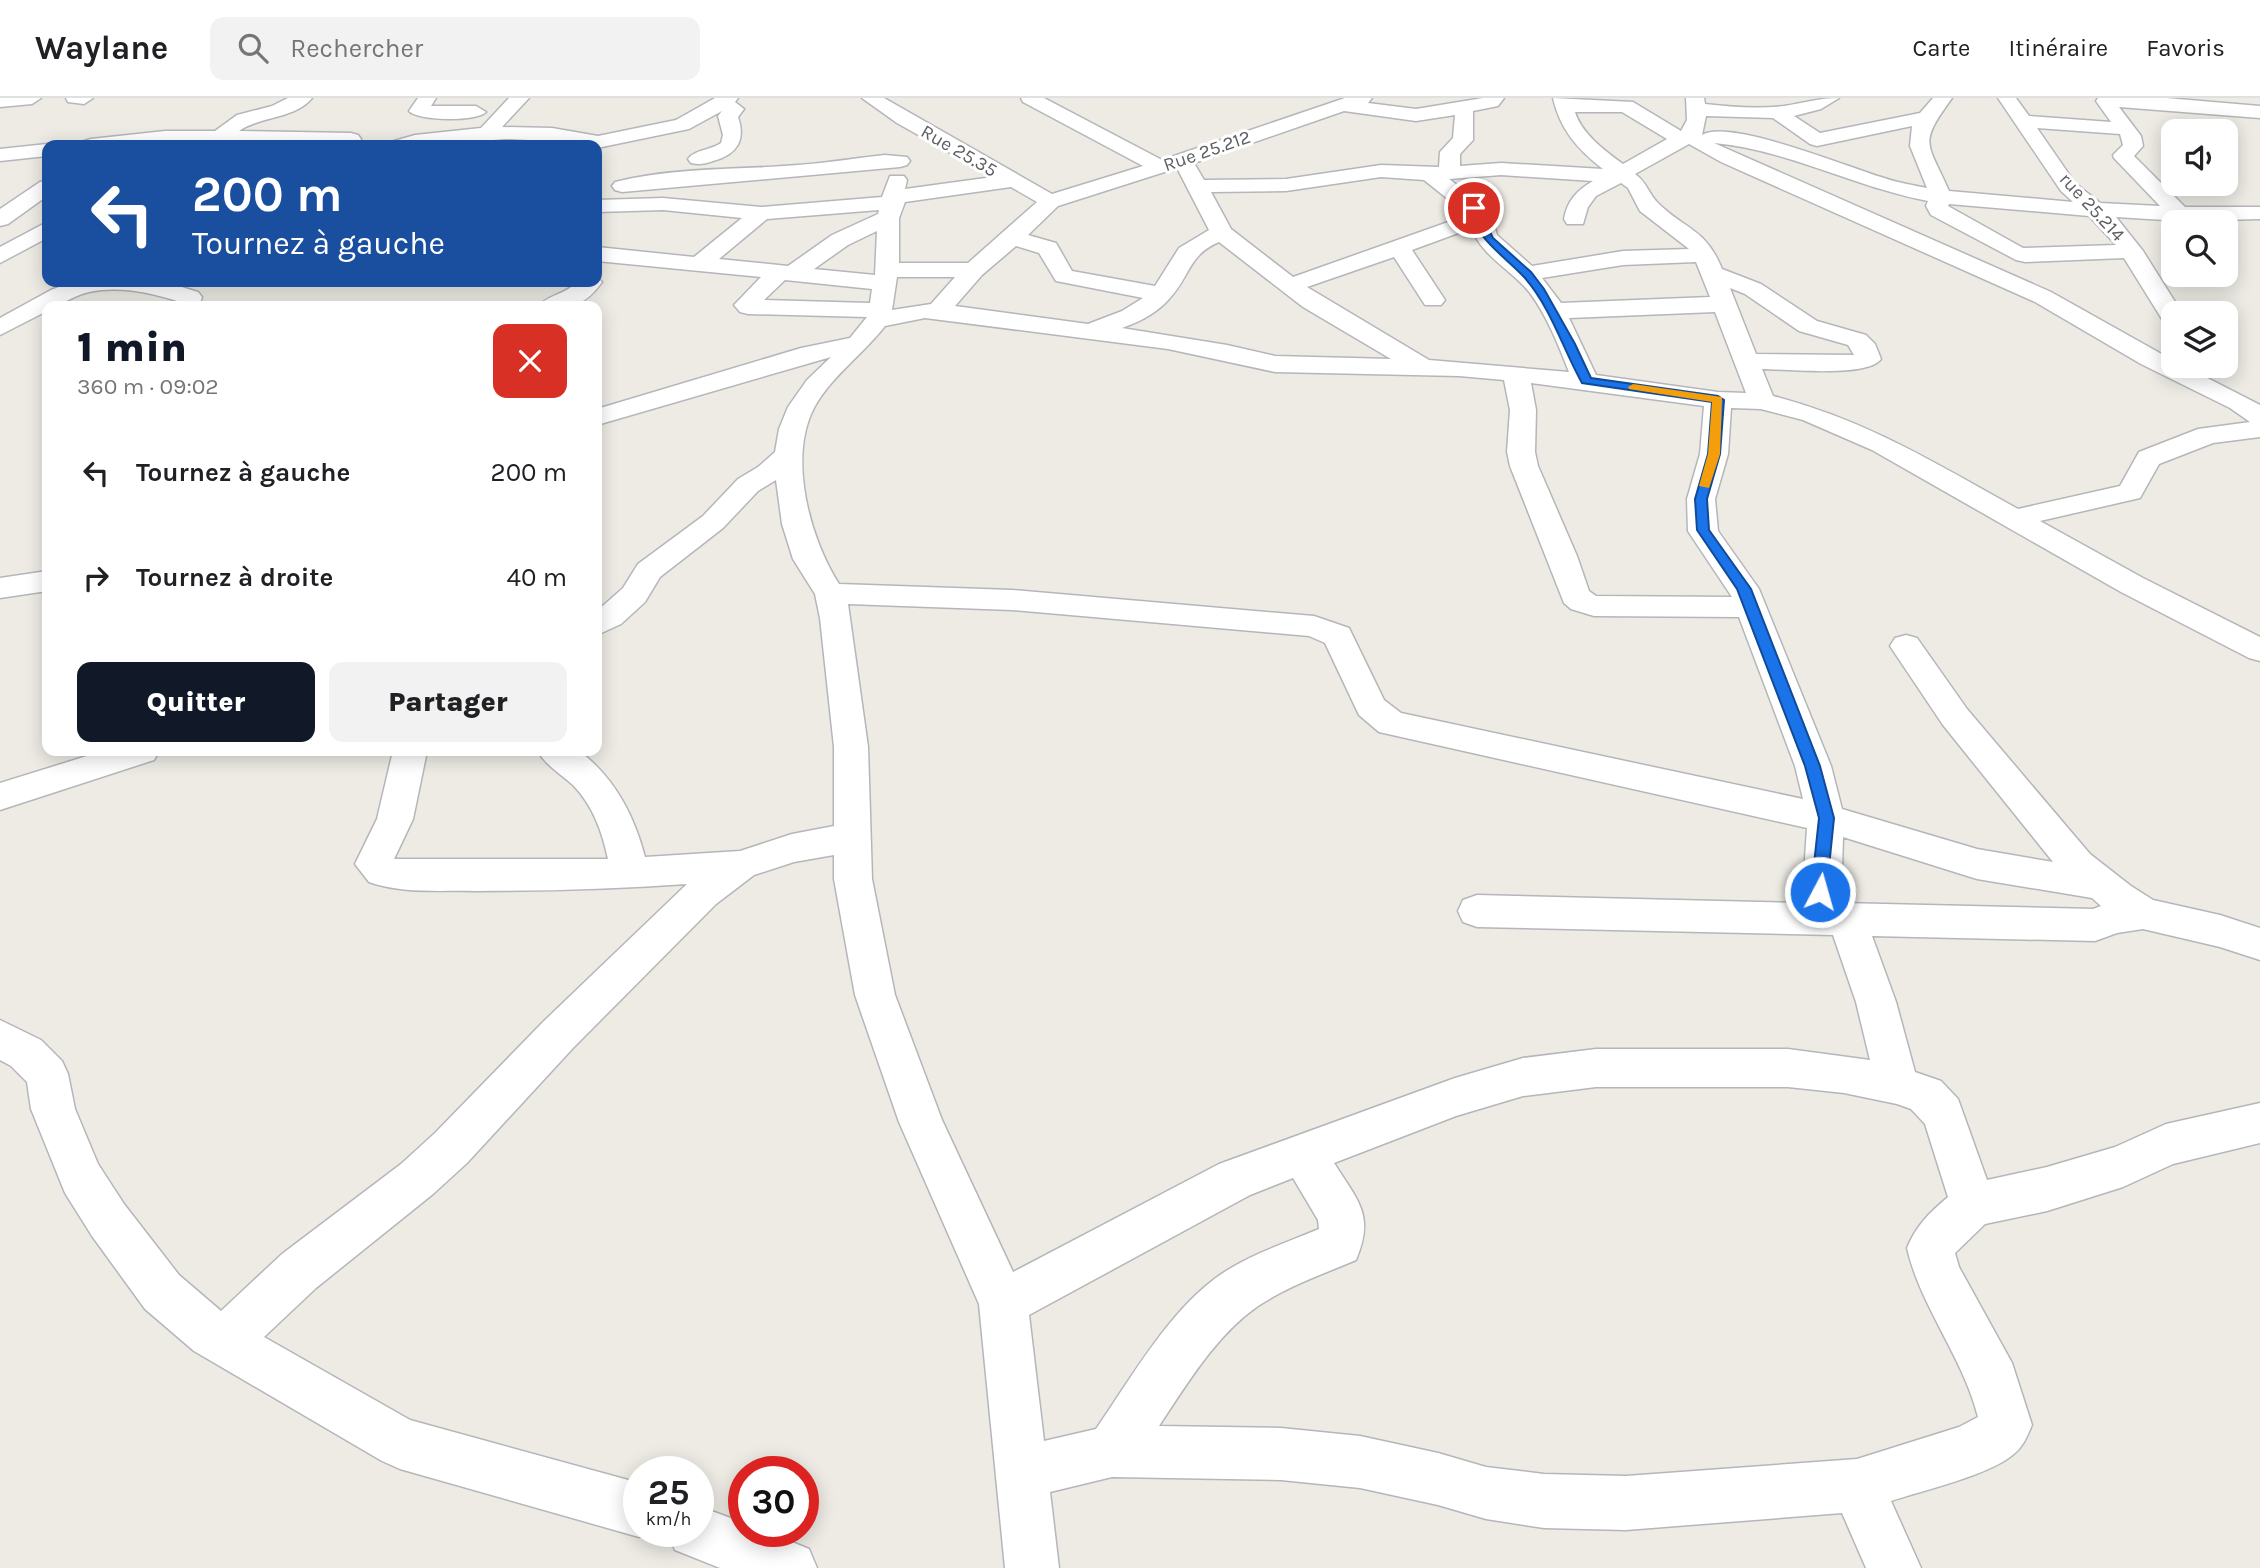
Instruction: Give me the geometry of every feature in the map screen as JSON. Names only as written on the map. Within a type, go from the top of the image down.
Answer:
[{"type":"street","points":[[0,101],[32,98]]},
{"type":"street","points":[[75,98],[83,98]]},
{"type":"street","points":[[244,119],[246,113],[263,98]]},
{"type":"street","points":[[214,140],[244,119],[279,110],[303,98]]},
{"type":"street","points":[[427,98],[419,111],[426,114],[513,104]]},
{"type":"street","name":"Rue 25.35","points":[[871,98],[1049,201]]},
{"type":"street","points":[[1030,98],[1160,167]]},
{"type":"street","name":"Rue 25.212","points":[[1049,201],[1183,160],[1363,98]]},
{"type":"street","points":[[1343,105],[1416,115],[1491,102],[1495,98]]},
{"type":"street","points":[[1688,137],[1697,120],[1696,103],[1734,113],[1805,108],[1830,98]]},
{"type":"street","points":[[1942,98],[1925,118],[1919,130],[1922,157],[1941,196],[1937,205],[1939,210],[2016,253],[2035,256],[2132,251]]},
{"type":"street","points":[[1985,98],[2015,109],[2126,129]]},
{"type":"street","points":[[2258,98],[2260,103]]},
{"type":"street","points":[[663,146],[682,125],[724,101],[734,109],[728,116],[733,138],[721,153],[698,159]]},
{"type":"street","points":[[2123,155],[2133,146],[2132,136],[2105,101],[2137,101],[2260,112]]},
{"type":"street","points":[[1762,401],[1709,265],[1695,241],[1648,206],[1637,185],[1618,174],[1596,154],[1566,117],[1564,102],[1626,106],[1728,158],[2043,297],[2150,359],[2218,391],[2259,419]]},
{"type":"street","points":[[486,135],[513,104]]},
{"type":"street","points":[[1439,173],[1450,152],[1463,140],[1463,107]]},
{"type":"street","name":"rue 25.214","points":[[2015,109],[2068,187],[2109,222],[2132,251],[2163,301]]},
{"type":"street","points":[[1776,111],[1817,140],[1925,118]]},
{"type":"street","points":[[904,119],[886,276],[878,315],[858,344],[816,385],[801,407],[792,429],[788,454],[797,524],[808,559],[830,594],[846,688],[851,747],[853,879],[875,995],[921,1122],[1003,1303],[1032,1568]]},
{"type":"street","points":[[602,140],[682,125]]},
{"type":"street","points":[[427,140],[486,135],[561,134],[580,140]]},
{"type":"street","points":[[1575,219],[1577,206],[1589,192],[1688,137],[1729,138],[1787,150],[1891,186],[1941,196],[2161,214]]},
{"type":"street","points":[[130,140],[178,140]]},
{"type":"street","points":[[276,140],[350,140]]},
{"type":"street","points":[[2041,146],[2069,149]]},
{"type":"street","points":[[0,155],[42,151]]},
{"type":"street","points":[[2100,153],[2123,155],[2176,210]]},
{"type":"street","points":[[1183,160],[1222,233],[1338,320],[1421,365]]},
{"type":"street","points":[[622,186],[841,166],[860,161],[900,161]]},
{"type":"street","points":[[602,204],[645,162]]},
{"type":"street","points":[[826,207],[826,196],[841,166]]},
{"type":"street","points":[[1195,186],[1286,185],[1381,172],[1439,173],[1501,169],[1618,174]]},
{"type":"street","points":[[1439,173],[1474,208],[1489,240],[1527,274],[1552,311],[1586,381]]},
{"type":"street","points":[[602,205],[663,204],[761,212],[892,206],[1012,181]]},
{"type":"street","points":[[0,221],[42,190]]},
{"type":"street","points":[[938,311],[974,270],[1035,218],[1049,201]]},
{"type":"street","points":[[892,206],[785,274],[746,305],[878,315],[938,311],[1092,331],[1227,352],[1292,366],[1421,365],[1586,381],[1718,400],[1762,401],[1812,414],[1849,429],[2132,584],[2260,650]]},
{"type":"street","points":[[697,266],[761,212]]},
{"type":"street","points":[[2238,214],[2260,214]]},
{"type":"street","points":[[1289,285],[1326,275],[1447,226],[1480,218]]},
{"type":"street","points":[[0,221],[42,222]]},
{"type":"street","points":[[0,256],[42,232]]},
{"type":"street","points":[[1092,331],[1129,318],[1148,307],[1161,294],[1192,247],[1222,233]]},
{"type":"street","points":[[1012,238],[1048,248],[1064,276],[1161,294]]},
{"type":"street","points":[[1399,247],[1433,300]]},
{"type":"street","points":[[605,255],[785,274],[886,276],[974,270]]},
{"type":"street","points":[[1527,274],[1623,258],[1709,265],[1753,289],[1808,326],[1857,340],[1865,347],[1868,359],[1855,363],[1746,362]]},
{"type":"street","points":[[48,301],[73,287]]},
{"type":"street","points":[[166,287],[190,296],[188,301]]},
{"type":"street","points":[[566,301],[575,298],[585,287]]},
{"type":"street","points":[[0,328],[42,304]]},
{"type":"street","points":[[1552,311],[1725,304]]},
{"type":"street","points":[[602,415],[810,353],[858,344]]},
{"type":"street","points":[[2150,359],[2161,351]]},
{"type":"street","points":[[1516,374],[1523,410],[1521,458],[1562,556],[1575,596],[1594,606],[1751,607]]},
{"type":"street","points":[[1718,400],[1714,454],[1701,499],[1703,530],[1744,589],[1813,766],[1826,818],[1820,892],[1876,1002],[1897,1085]]},
{"type":"street","points":[[2015,518],[2130,492],[2142,465],[2149,458],[2259,419]]},
{"type":"street","points":[[602,621],[635,595],[649,571],[713,522],[748,485],[768,473],[788,454]]},
{"type":"street","points":[[0,588],[42,582]]},
{"type":"street","points":[[830,594],[928,594],[1051,601],[1314,626],[1338,635],[1371,707],[1391,723],[1826,818],[1977,864],[2099,884]]},
{"type":"street","points":[[1906,646],[1962,725],[2029,802],[2077,864],[2099,884],[2143,913],[2220,931],[2260,944]]},
{"type":"street","points":[[0,797],[127,756]]},
{"type":"street","points":[[409,756],[395,819],[374,864],[382,872],[403,875],[550,877],[631,874],[741,865],[792,848],[852,837]]},
{"type":"street","points":[[562,756],[582,771],[610,807],[623,840],[631,874]]},
{"type":"street","points":[[223,1342],[299,1271],[451,1148],[662,931],[702,893],[741,865]]},
{"type":"street","points":[[1477,911],[2095,925],[2112,918],[2143,913]]},
{"type":"street","points":[[0,1038],[26,1053],[47,1074],[53,1109],[80,1178],[108,1220],[162,1292],[223,1342],[288,1376],[400,1443],[623,1506]]},
{"type":"street","points":[[1003,1303],[1235,1179],[1455,1097],[1523,1077],[1597,1068],[1788,1068],[1844,1074],[1897,1085],[1926,1095],[1943,1113],[1973,1205]]},
{"type":"street","points":[[1023,1472],[1112,1451],[1326,1457],[1438,1479],[1486,1493],[1544,1501],[1626,1503],[1857,1485],[1966,1451],[1995,1437],[2006,1425],[1994,1381],[1937,1275],[1930,1248],[1942,1231],[1973,1205],[2047,1189],[2123,1167],[2166,1145],[2260,1123]]},
{"type":"street","points":[[1112,1451],[1196,1333],[1229,1298],[1259,1280],[1339,1244],[1343,1227],[1340,1213],[1303,1154]]},
{"type":"street","points":[[1857,1485],[1894,1568]]},
{"type":"street","points":[[714,1539],[790,1568]]},
{"type":"slow traffic","points":[[1633,387],[1718,400],[1714,454],[1705,486]]},
{"type":"route","points":[[1474,208],[1489,240],[1527,274],[1539,289],[1570,344],[1586,381],[1718,400],[1714,454],[1701,499],[1703,530],[1744,589],[1813,766],[1826,818],[1820,892]]}]
